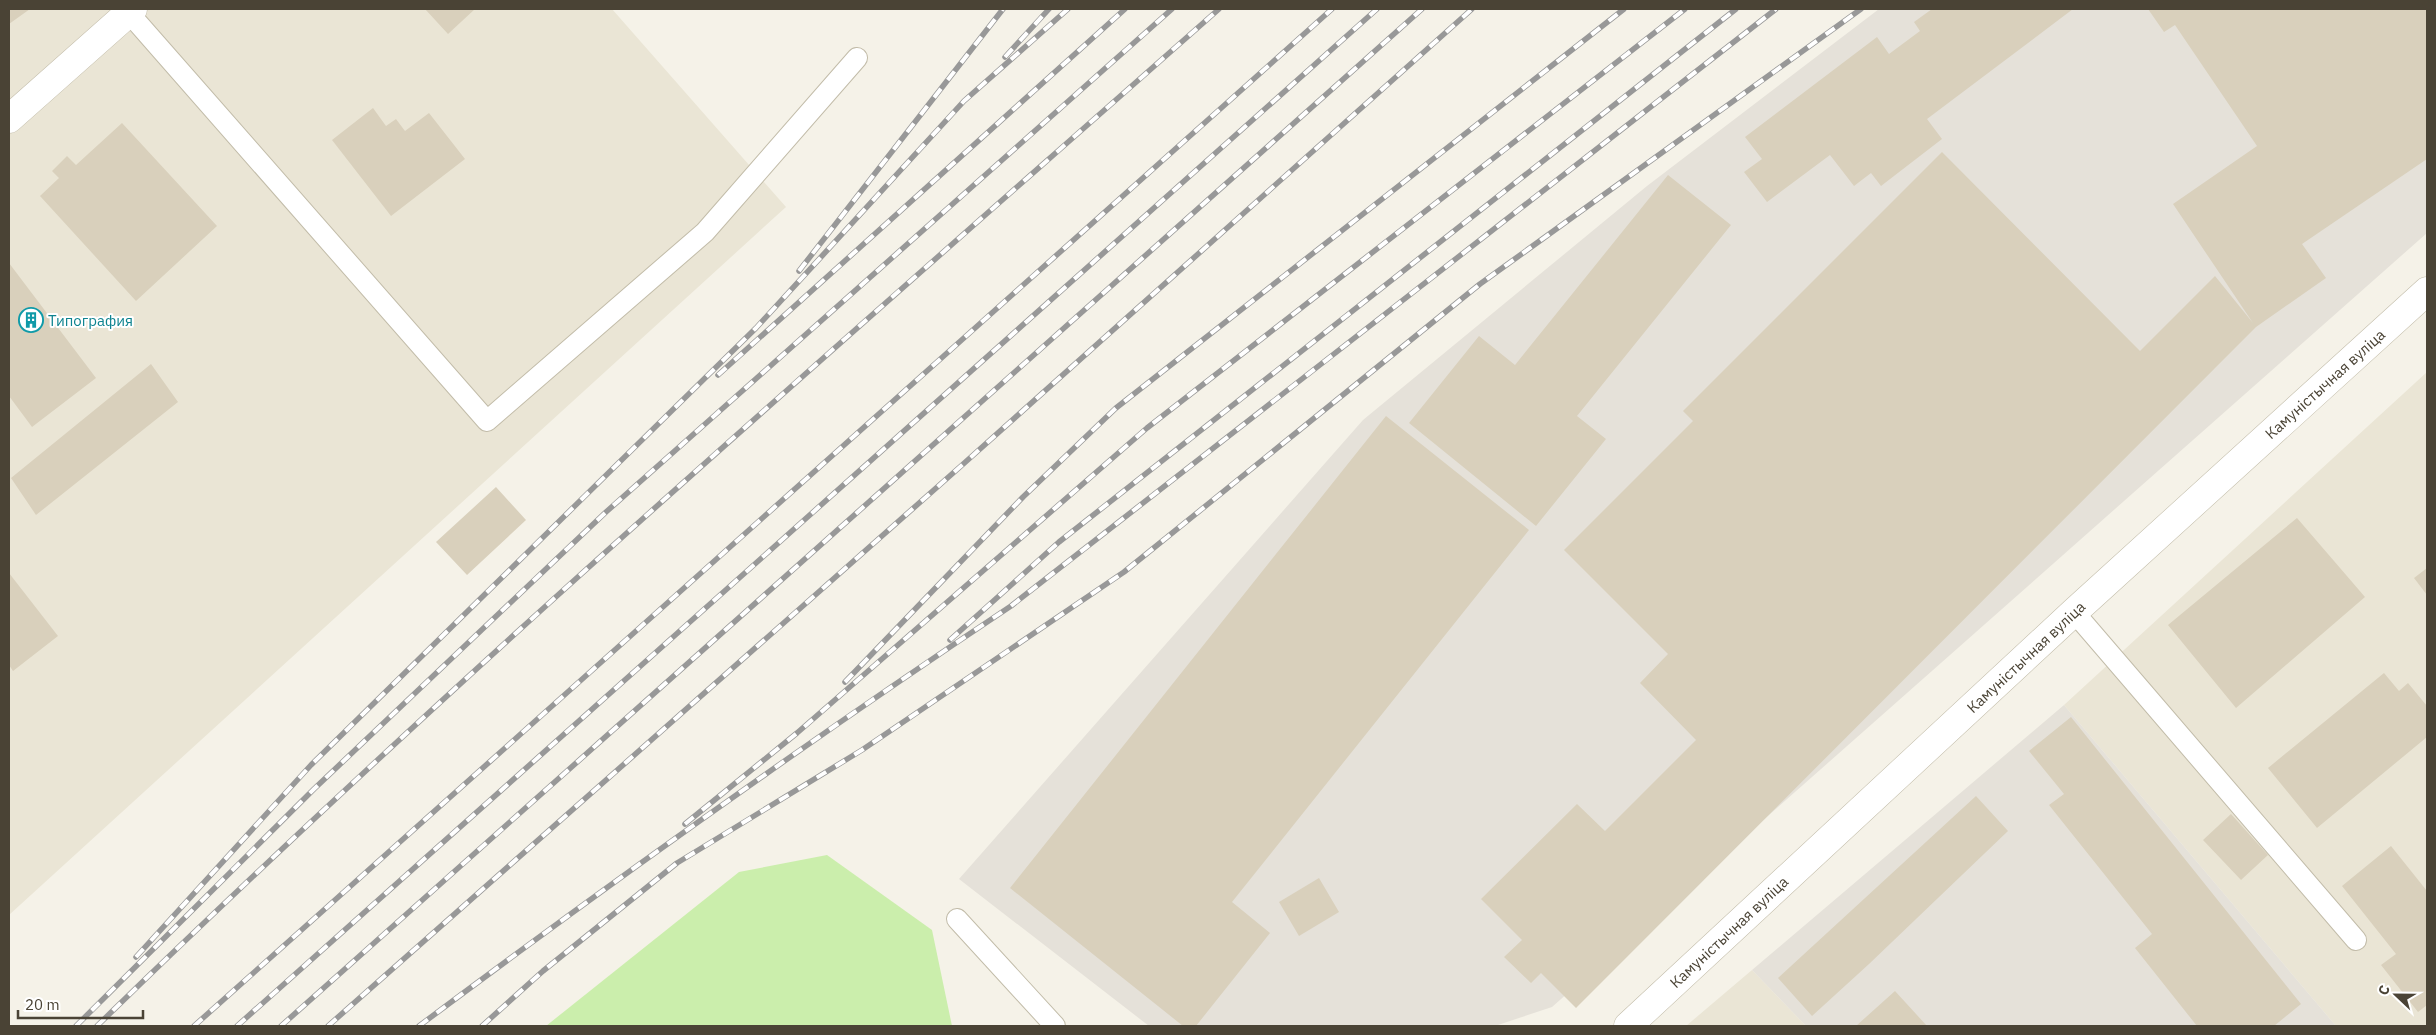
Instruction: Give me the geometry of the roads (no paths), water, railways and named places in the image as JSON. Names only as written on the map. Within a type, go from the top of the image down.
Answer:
[{"type":"street","points":[[9,118],[131,11]]},
{"type":"street","name":"Камуністычная вуліца","points":[[1628,1026],[2074,612],[2427,291]]},
{"type":"lane","points":[[131,11],[487,421],[705,232],[857,58]]},
{"type":"lane","points":[[2074,612],[2356,940]]},
{"type":"lane","points":[[957,919],[1055,1026]]},
{"type":"railway","points":[[799,271],[1003,9]]},
{"type":"railway","points":[[1005,57],[1049,9]]},
{"type":"railway","points":[[136,957],[311,765],[756,328],[964,101],[1068,9]]},
{"type":"railway","points":[[718,375],[1125,9]]},
{"type":"railway","points":[[76,1026],[314,789],[606,512],[1172,9]]},
{"type":"railway","points":[[97,1026],[233,895],[511,638],[793,385],[1219,9]]},
{"type":"railway","points":[[194,1026],[1332,9]]},
{"type":"railway","points":[[237,1026],[1377,9]]},
{"type":"railway","points":[[281,1026],[1422,9]]},
{"type":"railway","points":[[328,1026],[961,466],[1472,9]]},
{"type":"railway","points":[[845,682],[1023,497],[1116,408],[1624,9]]},
{"type":"railway","points":[[685,824],[797,733],[1147,428],[1685,9]]},
{"type":"railway","points":[[950,640],[1059,542],[1736,9]]},
{"type":"railway","points":[[419,1026],[712,812],[1011,606],[1776,9]]},
{"type":"railway","points":[[482,1026],[543,971],[677,863],[862,750],[1124,572],[1480,284],[1861,9]]},
{"type":"place","name":"Типография","points":[[31,320]]}]
